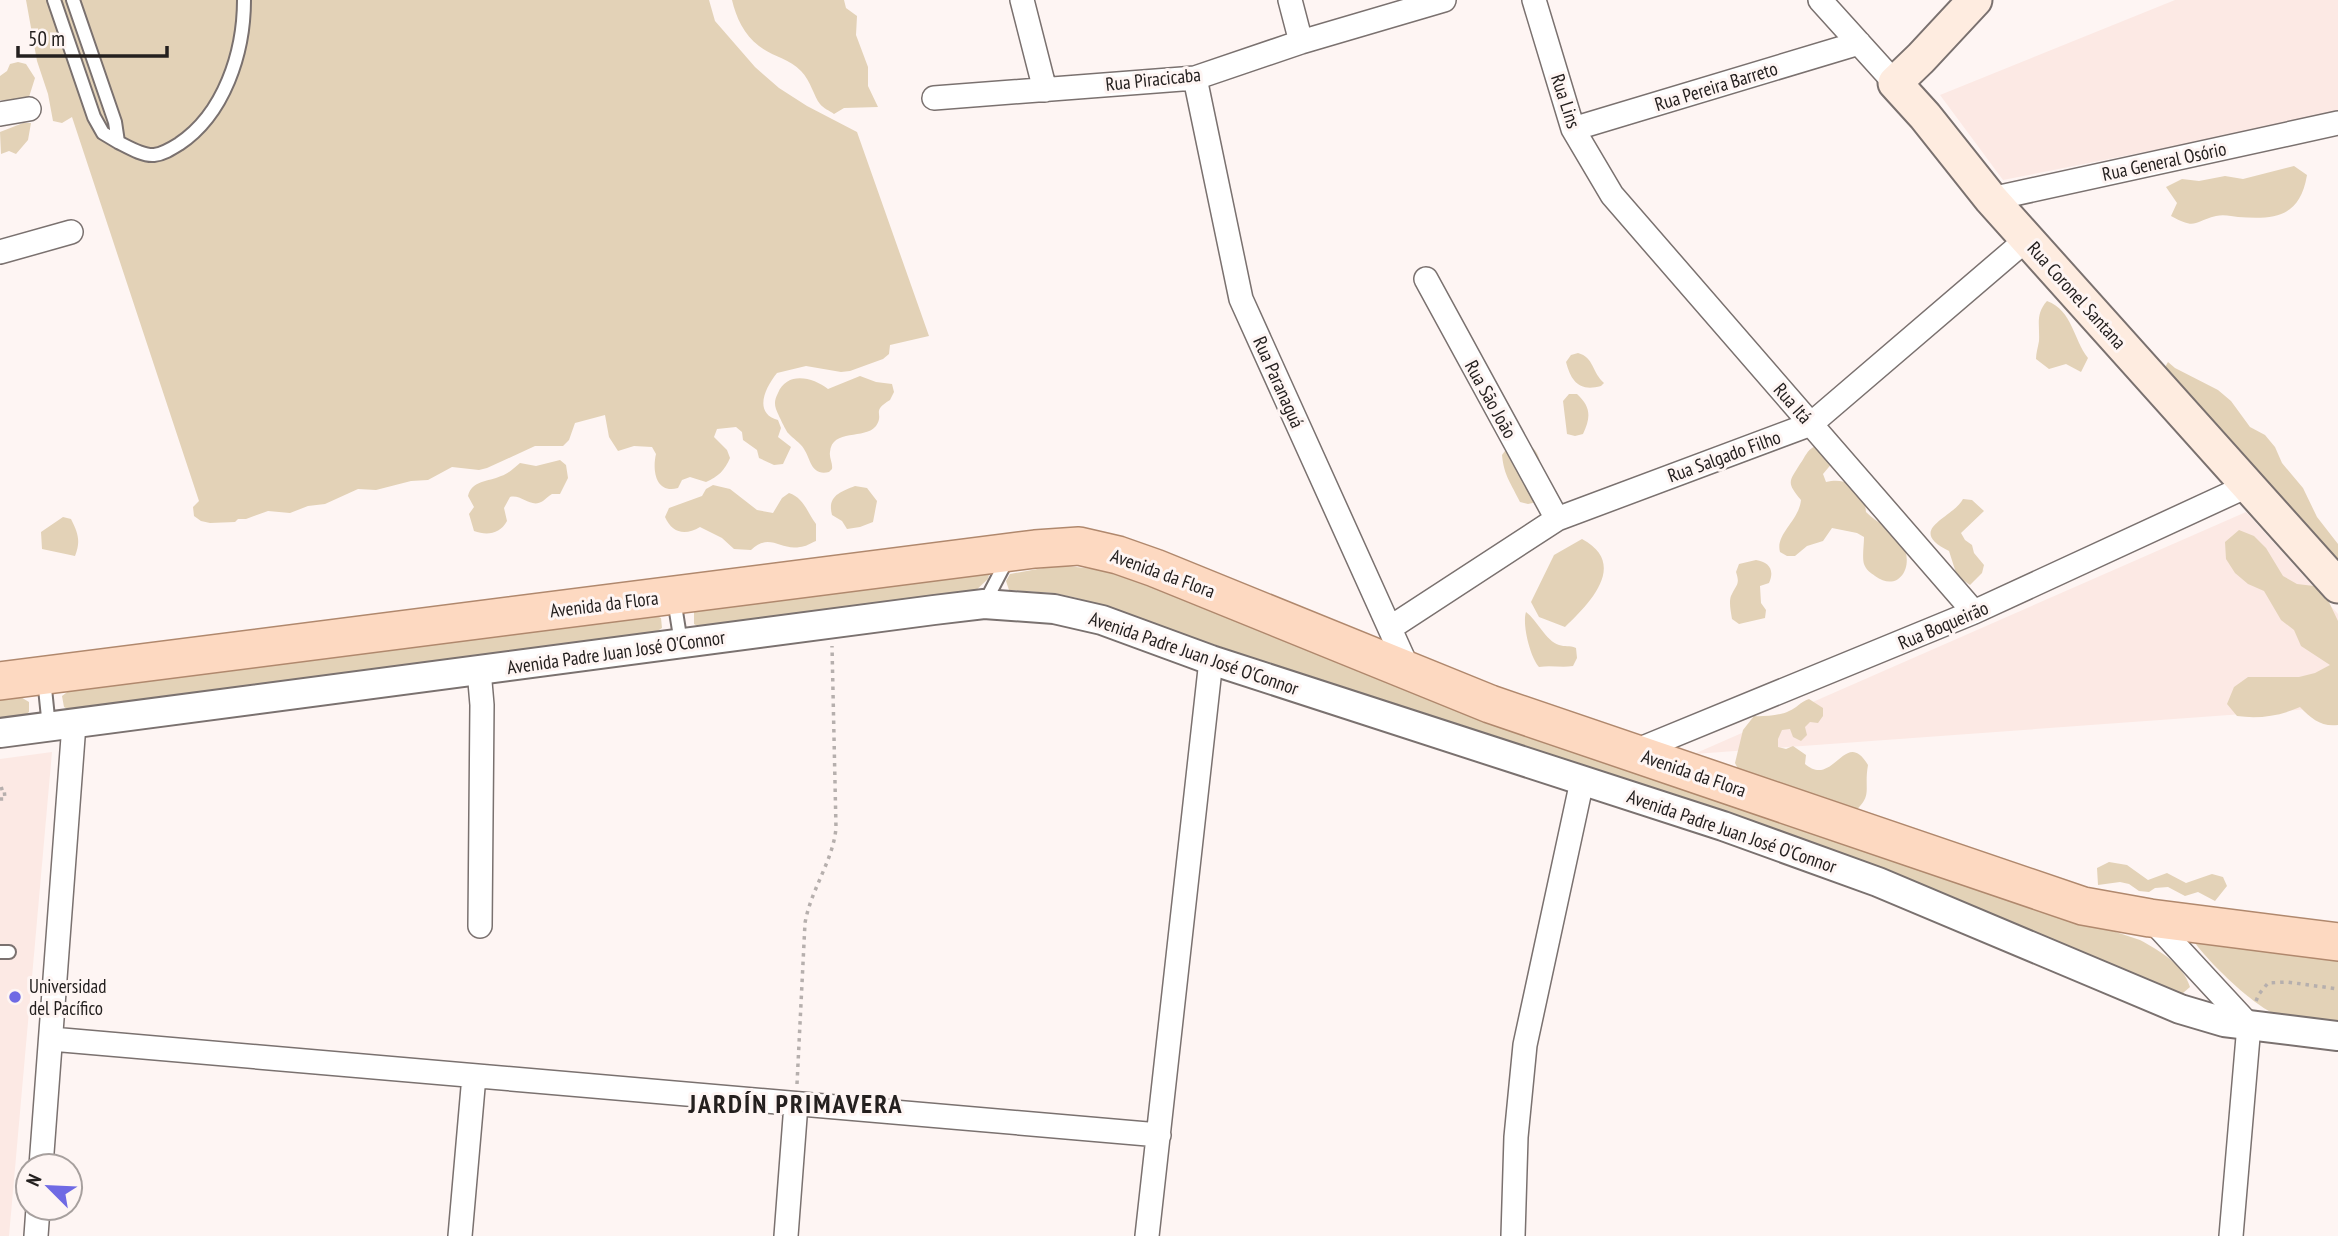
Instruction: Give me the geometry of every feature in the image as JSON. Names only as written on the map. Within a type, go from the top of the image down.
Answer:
[{"type":"main road","points":[[1895,82],[1975,0]]},
{"type":"main road","name":"Rua Coronel Santana","points":[[1895,82],[1991,199],[2338,586]]},
{"type":"main road","name":"Avenida da Flora","points":[[0,681],[1079,546],[1118,555],[1255,607],[1490,704],[2083,905],[2150,918],[2338,942]]},
{"type":"main road","name":"Avenida da Flora","points":[[2279,934],[2338,920]]},
{"type":"street","points":[[1022,0],[1045,90]]},
{"type":"street","points":[[1290,0],[1301,42]]},
{"type":"street","name":"Rua Piracicaba","points":[[934,98],[1195,78],[1301,42],[1444,0]]},
{"type":"street","name":"Rua Lins","points":[[1534,0],[1573,129],[1612,195]]},
{"type":"street","name":"Rua Coronel Santana","points":[[1820,0],[1895,82]]},
{"type":"street","name":"Rua Pereira Barreto","points":[[1573,129],[1859,43]]},
{"type":"street","name":"Rua Paranaguá","points":[[1195,78],[1241,299],[1409,671]]},
{"type":"street","points":[[0,114],[29,109]]},
{"type":"street","name":"Rua General Osório","points":[[1991,199],[2338,123]]},
{"type":"street","name":"Rua Itá","points":[[1612,195],[1974,612]]},
{"type":"street","points":[[0,252],[71,232]]},
{"type":"street","name":"Rua Salgado Filho","points":[[1390,628],[1557,519],[1811,424],[2027,239]]},
{"type":"street","name":"Rua São João","points":[[1426,279],[1557,519]]},
{"type":"street","name":"Rua Boqueirão","points":[[1633,752],[1974,612],[2247,486]]},
{"type":"street","name":"Avenida Padre Juan José O'Connor","points":[[0,733],[984,604],[1054,609],[1090,617],[1211,660],[1723,826],[1878,882],[2180,1009],[2224,1022],[2338,1036]]},
{"type":"street","points":[[1147,1236],[1211,660]]},
{"type":"street","points":[[480,670],[480,926]]},
{"type":"street","points":[[42,1152],[51,1039],[62,725]]},
{"type":"street","points":[[1513,1236],[1516,1137],[1525,1045],[1583,781]]},
{"type":"street","points":[[2150,918],[2249,1025],[2231,1236]]},
{"type":"street","points":[[51,1039],[1158,1135]]},
{"type":"street","points":[[460,1236],[474,1076]]},
{"type":"street","points":[[786,1236],[796,1104]]},
{"type":"lane","points":[[54,0],[94,117],[103,133],[152,156],[169,151],[193,135],[213,110],[238,52],[244,0]]},
{"type":"lane","points":[[73,0],[115,121],[118,142]]},
{"type":"lane","points":[[984,604],[1011,553]]},
{"type":"lane","points":[[674,595],[681,643]]},
{"type":"lane","points":[[44,676],[62,725]]},
{"type":"path","points":[[796,1104],[808,902],[835,842],[831,623]]},
{"type":"path","points":[[0,789],[4,788],[5,799],[0,799]]},
{"type":"path","points":[[2249,1025],[2259,994],[2268,984],[2287,982],[2338,989]]},
{"type":"shaded area","points":[[26,0],[709,0],[715,21],[755,67],[779,88],[807,106],[857,132],[929,336],[890,345],[889,354],[883,359],[850,371],[806,366],[777,373],[765,393],[764,406],[770,417],[778,420],[781,428],[778,437],[791,447],[783,464],[774,465],[759,458],[757,450],[743,440],[742,432],[736,427],[717,429],[714,437],[727,450],[730,458],[723,470],[706,482],[690,477],[682,480],[678,488],[665,488],[655,474],[656,454],[652,447],[634,446],[618,451],[609,437],[605,415],[575,423],[569,440],[563,446],[535,446],[487,468],[479,470],[452,467],[428,480],[411,481],[376,490],[358,489],[325,504],[308,506],[290,513],[268,511],[235,522],[201,521],[194,516],[193,507],[199,501],[72,117],[62,123],[53,121],[48,94],[37,61]]},
{"type":"shaded area","points":[[732,0],[844,0],[846,8],[857,16],[856,35],[868,67],[868,86],[878,107],[844,108],[834,114],[823,107],[801,71],[764,50],[749,37],[738,19]]},
{"type":"shaded area","points":[[2175,0],[2338,0],[2338,114],[2003,180],[1940,95]]},
{"type":"shaded area","points":[[10,64],[26,64],[35,78],[24,104],[0,100],[0,76],[7,71]]},
{"type":"shaded area","points":[[23,123],[31,123],[28,140],[16,154],[9,151],[1,154],[0,132]]},
{"type":"shaded area","points":[[2294,166],[2307,175],[2298,200],[2284,213],[2263,218],[2219,215],[2194,224],[2171,216],[2177,203],[2166,187],[2182,179],[2199,181],[2225,176],[2243,179]]},
{"type":"shaded area","points":[[2047,301],[2062,311],[2088,358],[2081,372],[2066,364],[2049,369],[2036,359],[2039,315]]},
{"type":"shaded area","points":[[1578,353],[1590,362],[1604,383],[1601,386],[1582,386],[1573,380],[1566,362],[1571,355]]},
{"type":"shaded area","points":[[2168,362],[2218,390],[2231,401],[2250,427],[2265,435],[2275,447],[2282,463],[2303,488],[2317,517],[2338,544],[2338,580],[2160,376]]},
{"type":"shaded area","points":[[860,376],[892,384],[894,392],[879,410],[876,426],[864,433],[836,440],[830,452],[832,469],[829,472],[818,472],[802,447],[785,429],[775,407],[777,395],[787,381],[794,379],[815,381],[828,389]]},
{"type":"shaded area","points":[[1569,394],[1577,394],[1585,403],[1588,412],[1583,434],[1575,436],[1567,434],[1563,401]]},
{"type":"shaded area","points":[[1524,442],[1537,453],[1541,468],[1537,502],[1528,504],[1520,502],[1506,474],[1502,455],[1508,447]]},
{"type":"shaded area","points":[[1815,446],[1833,462],[1823,474],[1826,482],[1842,481],[1860,491],[1864,495],[1866,512],[1902,544],[1907,560],[1906,568],[1898,579],[1884,581],[1867,570],[1863,561],[1864,537],[1857,533],[1832,528],[1823,541],[1807,546],[1795,556],[1780,552],[1781,539],[1801,500],[1791,482],[1808,452]]},
{"type":"shaded area","points":[[560,460],[566,465],[568,478],[560,494],[552,494],[539,503],[510,497],[504,508],[507,521],[501,529],[488,533],[474,531],[469,514],[474,507],[468,496],[473,487],[506,474],[520,463],[536,466]]},
{"type":"shaded area","points":[[713,485],[730,489],[757,510],[773,513],[782,498],[789,493],[794,495],[802,502],[816,524],[816,541],[793,548],[764,542],[751,550],[734,549],[722,538],[700,527],[684,532],[671,527],[665,517],[669,508],[702,496],[706,489]]},
{"type":"shaded area","points":[[855,486],[867,488],[877,501],[873,522],[847,529],[842,521],[832,515],[831,503],[840,493]]},
{"type":"shaded area","points":[[1963,499],[1972,500],[1984,511],[1961,533],[1984,565],[1982,573],[1970,585],[1957,576],[1949,551],[1931,536],[1935,524]]},
{"type":"shaded area","points":[[2246,512],[2338,614],[2338,707],[1694,754]]},
{"type":"shaded area","points":[[63,517],[71,519],[77,533],[78,546],[75,556],[42,549],[41,532]]},
{"type":"shaded area","points":[[2239,530],[2254,536],[2266,548],[2283,576],[2297,584],[2314,586],[2327,598],[2338,621],[2338,725],[2317,721],[2300,707],[2277,715],[2245,717],[2237,716],[2227,704],[2234,687],[2248,677],[2299,677],[2330,665],[2301,646],[2294,630],[2281,620],[2264,591],[2248,584],[2235,573],[2226,559],[2225,542]]},
{"type":"shaded area","points":[[1582,539],[1596,549],[1603,560],[1604,572],[1593,596],[1565,627],[1539,617],[1531,602],[1554,555]]},
{"type":"shaded area","points":[[1756,560],[1767,565],[1771,571],[1769,583],[1760,586],[1761,603],[1766,610],[1765,618],[1739,624],[1732,619],[1730,606],[1738,582],[1736,572],[1739,564]]},
{"type":"shaded area","points":[[1059,565],[1102,570],[1143,581],[1593,759],[2140,940],[2176,965],[2190,987],[2183,993],[2172,992],[1589,772],[1077,598],[1053,593],[1009,590],[1006,581],[1010,574]]},
{"type":"shaded area","points":[[989,575],[988,579],[973,593],[699,627],[694,624],[694,611]]},
{"type":"shaded area","points":[[1526,612],[1554,643],[1576,648],[1577,658],[1573,666],[1539,667],[1528,640]]},
{"type":"shaded area","points":[[653,614],[661,618],[662,628],[656,632],[71,711],[64,707],[62,696],[70,690]]},
{"type":"shaded area","points":[[19,696],[29,702],[29,712],[23,717],[0,720],[0,699]]},
{"type":"shaded area","points":[[1809,699],[1823,708],[1823,716],[1818,723],[1810,722],[1805,727],[1807,735],[1801,741],[1793,737],[1790,729],[1782,730],[1778,747],[1786,749],[1793,746],[1806,755],[1805,764],[1815,770],[1832,765],[1846,754],[1853,752],[1860,755],[1868,765],[1865,799],[1846,818],[1757,783],[1755,775],[1739,771],[1735,763],[1743,730],[1754,716],[1786,712]]},
{"type":"shaded area","name":"Universidad del Pacífico","points":[[52,752],[16,1152],[14,1152],[9,1236],[0,1236],[0,759]]},
{"type":"shaded area","points":[[2109,862],[2127,865],[2148,880],[2167,873],[2186,883],[2212,874],[2223,877],[2227,886],[2215,901],[2198,892],[2185,896],[2168,887],[2155,888],[2149,892],[2139,891],[2120,882],[2098,885],[2097,868]]},
{"type":"shaded area","points":[[2193,940],[2338,958],[2338,1021],[2290,1018],[2273,1013],[2234,984]]},
{"type":"place","name":"Universidad del Pacífico","points":[[15,997]]},
{"type":"district","name":"JARDÍN PRIMAVERA","points":[[796,1104]]}]
